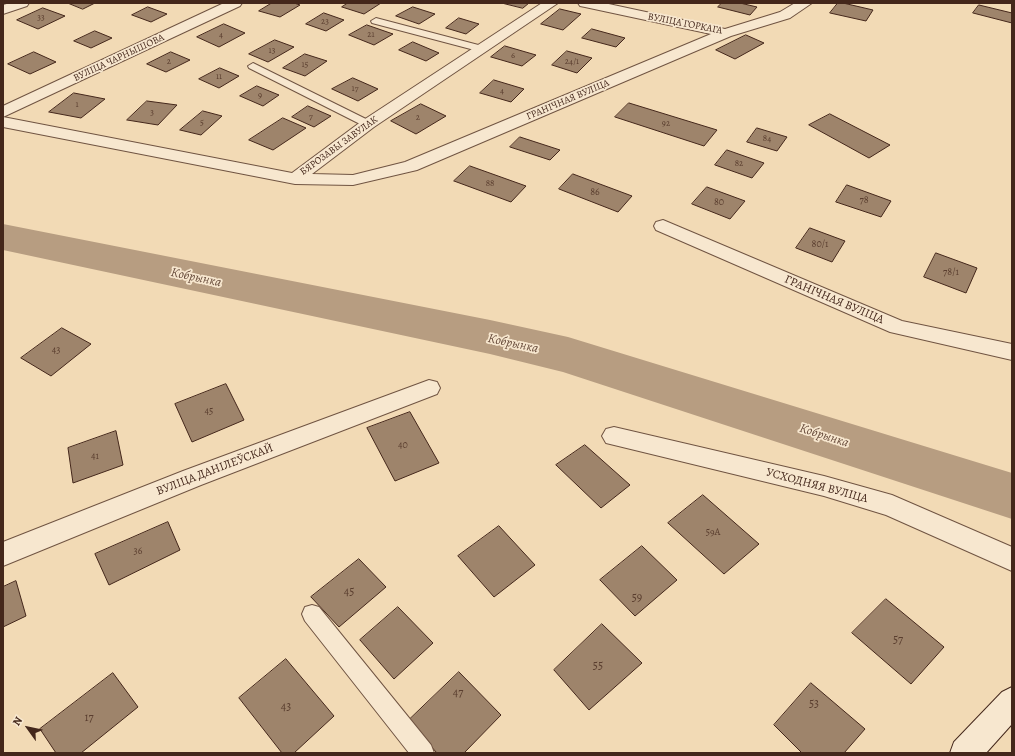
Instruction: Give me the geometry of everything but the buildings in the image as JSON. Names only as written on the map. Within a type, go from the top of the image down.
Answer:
[{"type":"street","points":[[3,10],[22,3]]},
{"type":"street","name":"ВУЛІЦА ЧАРНЫШОВА","points":[[3,112],[235,3]]},
{"type":"street","name":"БЯРОЗАВЫ ЗАВУЛАК","points":[[3,122],[295,179],[368,124],[551,3]]},
{"type":"street","name":"ВУЛІЦА ГОРКАГА","points":[[585,3],[726,33],[785,15],[805,3]]},
{"type":"street","name":"ГРАНІЧНАЯ ВУЛІЦА","points":[[295,179],[353,180],[411,166],[726,33]]},
{"type":"street","name":"ГРАНІЧНАЯ ВУЛІЦА","points":[[663,226],[897,327],[1012,352]]},
{"type":"street","name":"ВУЛІЦА ДАНІЛЕЎСКАЙ","points":[[3,554],[192,478],[429,388]]},
{"type":"street","name":"УСХОДНЯЯ ВУЛІЦА","points":[[614,436],[824,486],[892,506],[1012,559]]},
{"type":"street","points":[[965,753],[1012,702]]},
{"type":"lane","points":[[376,21],[482,49]]},
{"type":"lane","points":[[253,66],[368,124]]},
{"type":"lane","points":[[312,614],[423,753]]},
{"type":"waterway","name":"Кобрынка","points":[[3,237],[490,337],[568,355],[1012,496]]}]
